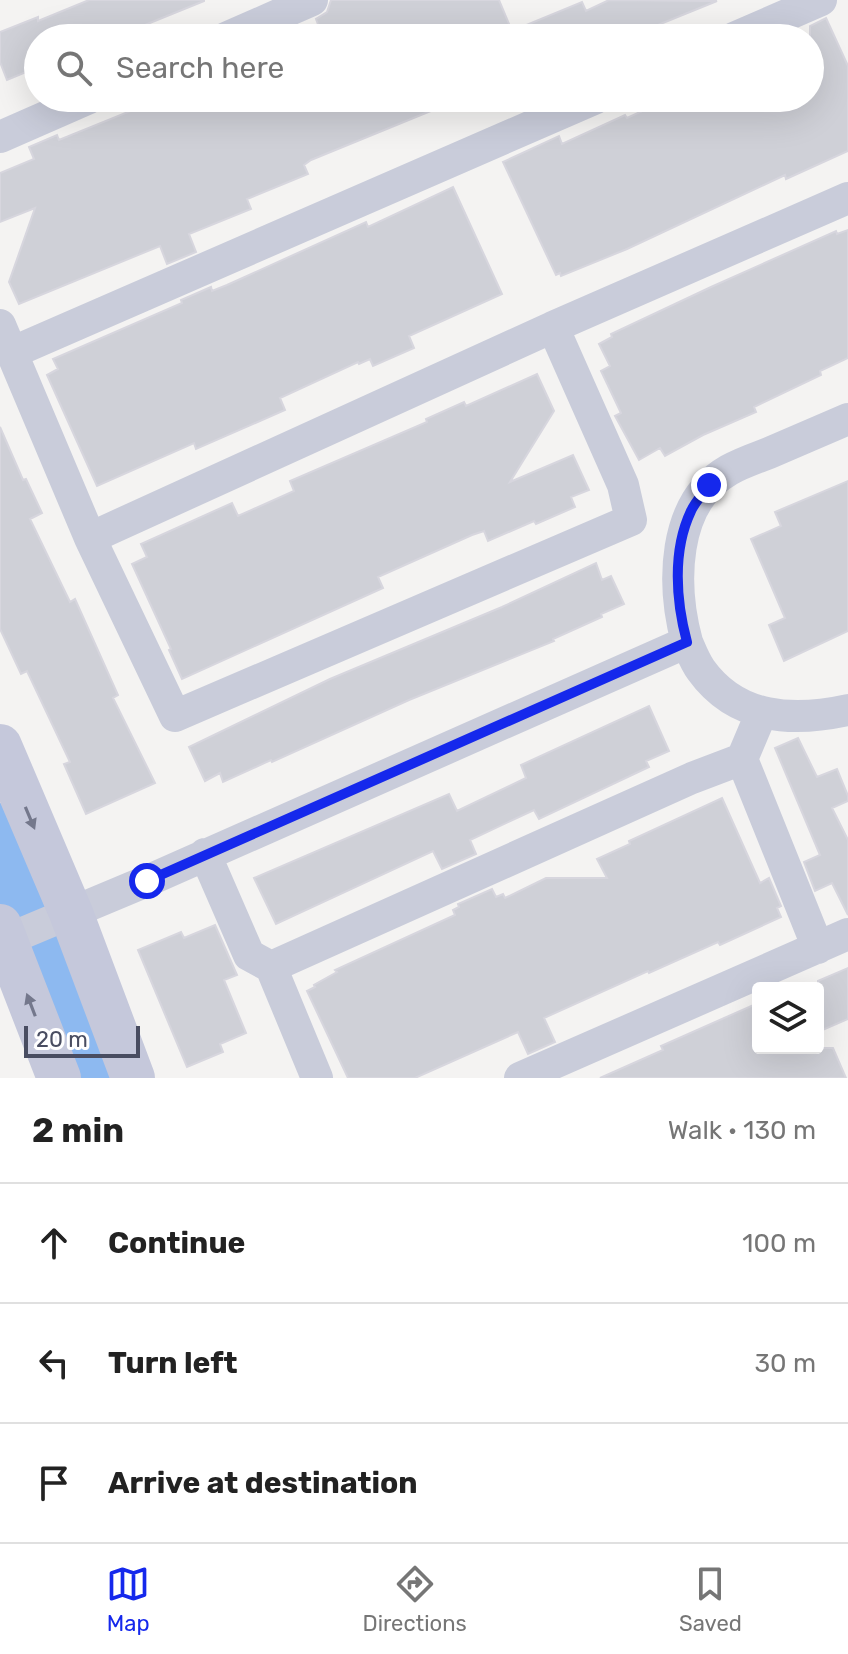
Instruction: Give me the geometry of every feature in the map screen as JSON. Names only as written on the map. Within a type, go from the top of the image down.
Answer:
[{"type":"street","points":[[258,24],[312,0]]},
{"type":"street","points":[[766,24],[821,0]]},
{"type":"street","points":[[0,137],[57,112]]},
{"type":"street","points":[[562,112],[6,339],[90,538],[175,716],[631,520],[681,539]]},
{"type":"street","points":[[90,538],[553,327],[848,198]]},
{"type":"street","points":[[553,327],[623,485],[631,520]]},
{"type":"street","points":[[848,419],[729,470],[709,485],[692,510],[681,539],[678,609],[687,642],[701,670],[725,694],[761,714],[808,718],[848,710]]},
{"type":"street","points":[[59,1078],[3,933],[71,913],[687,642]]},
{"type":"street","points":[[761,714],[742,759],[818,948]]},
{"type":"street","points":[[0,746],[71,913],[133,1078]]},
{"type":"street","points":[[271,967],[692,778],[742,759]]},
{"type":"street","points":[[205,854],[249,955],[271,967],[317,1078]]},
{"type":"street","points":[[520,1078],[848,934]]},
{"type":"building","points":[[89,0],[204,0],[147,24],[24,24],[24,73],[7,80],[0,62],[0,32],[38,17],[38,21]]},
{"type":"building","points":[[331,0],[499,0],[509,24],[318,24],[316,19],[327,12]]},
{"type":"building","points":[[609,0],[717,1],[660,24],[529,24],[582,2],[586,11]]},
{"type":"building","points":[[826,18],[848,66],[848,151],[786,179],[785,175],[627,249],[561,276],[560,273],[556,275],[503,162],[559,136],[562,144],[625,115],[627,118],[640,112],[824,112],[824,24],[814,24]]},
{"type":"building","points":[[128,112],[428,112],[311,160],[304,165],[308,174],[247,199],[251,209],[189,234],[196,252],[167,264],[160,246],[19,304],[9,282],[35,208],[0,222],[0,173],[34,159],[29,147],[57,135],[59,140]]},
{"type":"building","points":[[453,187],[502,294],[409,336],[414,348],[373,366],[370,359],[358,362],[280,398],[285,410],[196,449],[194,443],[97,486],[47,375],[58,369],[53,359],[182,303],[181,300],[211,287],[212,291],[227,285],[366,222],[368,227]]},
{"type":"building","points":[[848,230],[848,358],[820,371],[821,375],[754,407],[756,412],[665,456],[660,448],[639,460],[615,416],[621,413],[601,371],[610,366],[599,344],[612,337],[611,334],[711,287],[836,231],[837,234]]},
{"type":"building","points":[[537,374],[554,411],[510,482],[573,455],[589,490],[571,497],[575,507],[488,541],[484,531],[472,535],[378,577],[383,588],[182,679],[132,564],[147,557],[141,544],[232,503],[238,516],[294,491],[290,481],[427,422],[426,419],[464,402],[466,406]]},
{"type":"building","points":[[0,427],[23,480],[26,479],[42,513],[30,519],[70,602],[75,599],[118,695],[113,698],[155,783],[86,814],[64,764],[70,762],[27,671],[21,674],[0,629]]},
{"type":"building","points":[[848,481],[848,631],[784,661],[769,625],[785,618],[751,539],[781,526],[775,512]]},
{"type":"building","points":[[596,563],[602,580],[611,576],[624,604],[601,614],[602,617],[554,641],[409,700],[272,762],[223,782],[220,773],[205,781],[189,747],[330,679],[502,607]]},
{"type":"building","points":[[649,706],[669,751],[646,761],[649,767],[539,819],[534,810],[470,840],[476,854],[442,869],[433,851],[276,924],[254,878],[449,794],[457,811],[526,778],[521,765]]},
{"type":"building","points":[[798,738],[817,777],[837,769],[848,796],[848,801],[832,808],[848,840],[848,915],[832,883],[815,891],[804,862],[820,855],[775,748]]},
{"type":"building","points":[[722,798],[760,883],[769,878],[781,906],[777,908],[781,917],[720,945],[718,942],[648,971],[544,1018],[555,1042],[528,1054],[518,1032],[415,1078],[348,1078],[307,991],[314,985],[337,972],[335,970],[455,915],[453,910],[459,907],[458,904],[492,889],[496,897],[503,894],[505,898],[546,878],[607,878],[597,859]]},
{"type":"building","points":[[215,925],[237,975],[224,980],[246,1033],[220,1044],[223,1052],[187,1067],[138,950],[181,932],[184,938]]},
{"type":"building","points":[[848,968],[848,1019],[824,1029],[824,982],[818,981]]},
{"type":"building","points":[[752,1006],[752,1054],[824,1054],[824,1048],[833,1048],[846,1078],[600,1078],[663,1050],[661,1046]]},
{"type":"waterway","points":[[0,838],[25,895]]},
{"type":"waterway","points":[[51,963],[96,1078]]},
{"type":"route","points":[[147,881],[687,642],[678,609],[681,539],[692,510],[709,485]]}]
